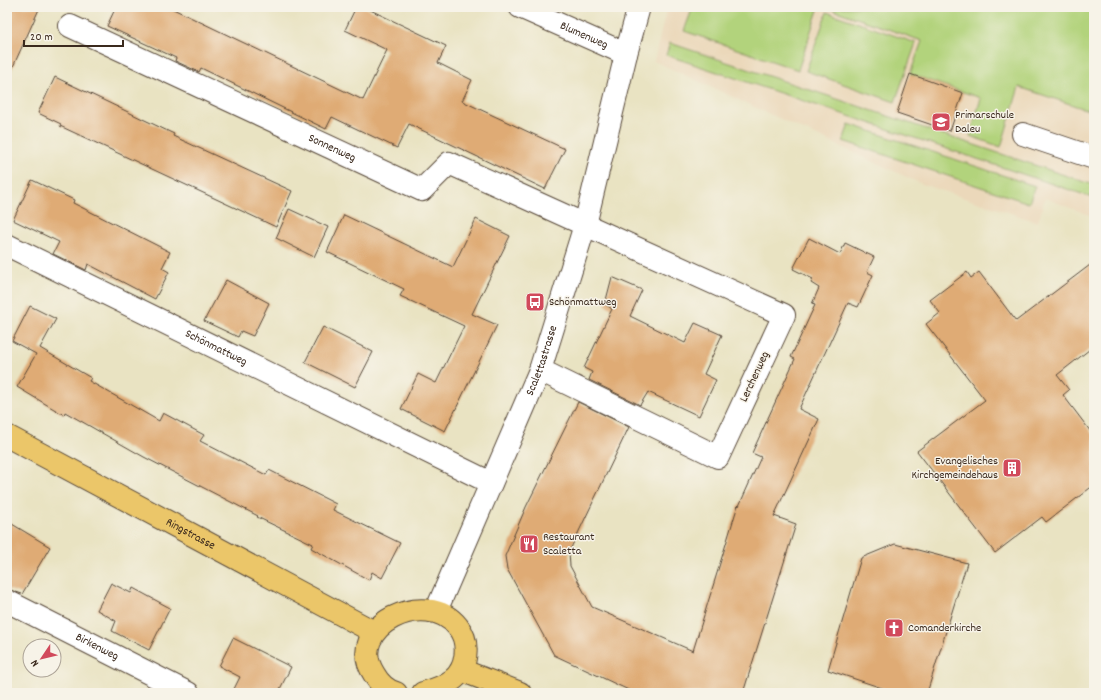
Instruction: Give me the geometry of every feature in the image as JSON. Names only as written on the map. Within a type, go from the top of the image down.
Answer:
[{"type":"main road","name":"Ringstrasse","points":[[7,436],[374,632]]},
{"type":"main road","points":[[392,692],[378,681],[371,670],[368,659],[369,645],[374,632],[388,619],[423,609],[436,611],[449,616],[459,628],[465,641],[465,659],[461,670],[453,680],[439,688],[423,693]]},
{"type":"main road","points":[[461,670],[520,693]]},
{"type":"street","name":"Blumenweg","points":[[520,7],[626,54]]},
{"type":"street","name":"Scalettastrasse","points":[[436,611],[540,370],[586,225],[626,54],[639,7]]},
{"type":"street","name":"Sonnenweg","points":[[70,26],[422,190],[449,163],[586,225]]},
{"type":"street","points":[[1023,134],[1094,158]]},
{"type":"street","name":"Lerchenweg","points":[[540,370],[718,457],[784,315],[586,225]]},
{"type":"street","name":"Schönmattweg","points":[[7,244],[491,483]]},
{"type":"street","name":"Birkenweg","points":[[7,601],[188,693]]},
{"type":"shaded area","name":"Primarschule Daleu","points":[[667,7],[1094,7],[1094,217],[1045,198],[1038,222],[922,184],[654,61]]},
{"type":"green space","points":[[693,7],[819,7],[798,70],[684,31]]},
{"type":"green space","points":[[825,7],[1094,7],[1094,112],[1019,87],[1001,147],[970,136],[981,98],[910,74],[922,41]]},
{"type":"green space","points":[[827,12],[916,43],[895,102],[806,71]]},
{"type":"green space","points":[[670,43],[1094,185],[1094,198],[666,55]]},
{"type":"green space","points":[[849,124],[1035,186],[1029,203],[843,141]]},
{"type":"building","points":[[7,7],[40,7],[7,80]]},
{"type":"building","points":[[116,7],[169,7],[363,100],[387,50],[345,30],[356,7],[364,7],[446,46],[438,63],[472,80],[462,101],[565,149],[545,189],[409,124],[397,148],[332,117],[326,129],[201,68],[199,72],[175,61],[176,58],[107,26]]},
{"type":"building","points":[[910,74],[963,93],[950,131],[897,113]]},
{"type":"building","points":[[55,77],[174,134],[173,136],[292,191],[276,227],[60,126],[61,124],[38,113]]},
{"type":"building","points":[[32,180],[74,200],[73,203],[170,252],[162,268],[169,272],[155,299],[88,264],[86,270],[53,254],[59,242],[13,220]]},
{"type":"building","points":[[289,209],[328,227],[314,257],[276,238]]},
{"type":"building","points":[[344,215],[453,267],[476,219],[510,236],[472,314],[497,325],[445,431],[401,409],[418,374],[436,383],[464,326],[400,296],[404,289],[327,252]]},
{"type":"building","points":[[809,238],[840,254],[845,243],[874,257],[867,272],[873,275],[858,307],[848,303],[799,409],[819,419],[774,516],[796,524],[743,693],[635,693],[554,655],[507,569],[505,556],[526,507],[578,402],[629,427],[569,552],[570,566],[592,607],[693,651],[738,505],[739,506],[761,457],[752,453],[795,359],[791,357],[815,305],[812,304],[819,288],[811,283],[813,279],[793,269]]},
{"type":"building","points":[[1094,262],[1094,346],[1057,375],[1069,390],[1063,395],[1094,436],[1094,485],[1046,522],[1042,517],[995,553],[917,451],[985,400],[926,324],[940,313],[930,300],[967,272],[971,278],[979,272],[1016,321]]},
{"type":"building","points":[[612,277],[642,290],[630,316],[685,343],[695,323],[722,335],[704,374],[716,380],[699,416],[648,392],[640,405],[589,380],[592,372],[584,368],[612,309],[605,304]]},
{"type":"building","points":[[226,280],[269,303],[253,336],[241,331],[238,337],[204,321]]},
{"type":"building","points":[[30,306],[56,319],[40,348],[91,378],[89,381],[159,421],[163,413],[204,435],[200,441],[266,475],[269,470],[336,504],[333,510],[400,543],[382,578],[372,572],[369,580],[311,548],[313,544],[257,517],[258,516],[144,457],[65,412],[64,415],[17,387],[36,354],[12,341]]},
{"type":"building","points":[[323,327],[373,352],[355,387],[305,362]]},
{"type":"building","points":[[7,521],[50,547],[22,594],[7,589]]},
{"type":"building","name":"Comanderkirche","points":[[895,544],[967,563],[927,693],[897,693],[828,670],[861,558]]},
{"type":"building","points":[[111,583],[131,593],[133,588],[170,608],[149,650],[112,631],[116,621],[97,610]]},
{"type":"building","points":[[233,638],[291,667],[278,693],[232,693],[240,677],[219,666]]},
{"type":"place","name":"Primarschule Daleu","points":[[941,122]]},
{"type":"place","name":"Schönmattweg","points":[[535,302]]},
{"type":"place","name":"Evangelisches Kirchgemeindehaus","points":[[1012,468]]},
{"type":"place","name":"Restaurant Scaletta","points":[[529,544]]},
{"type":"place","name":"Comanderkirche","points":[[894,628]]}]
